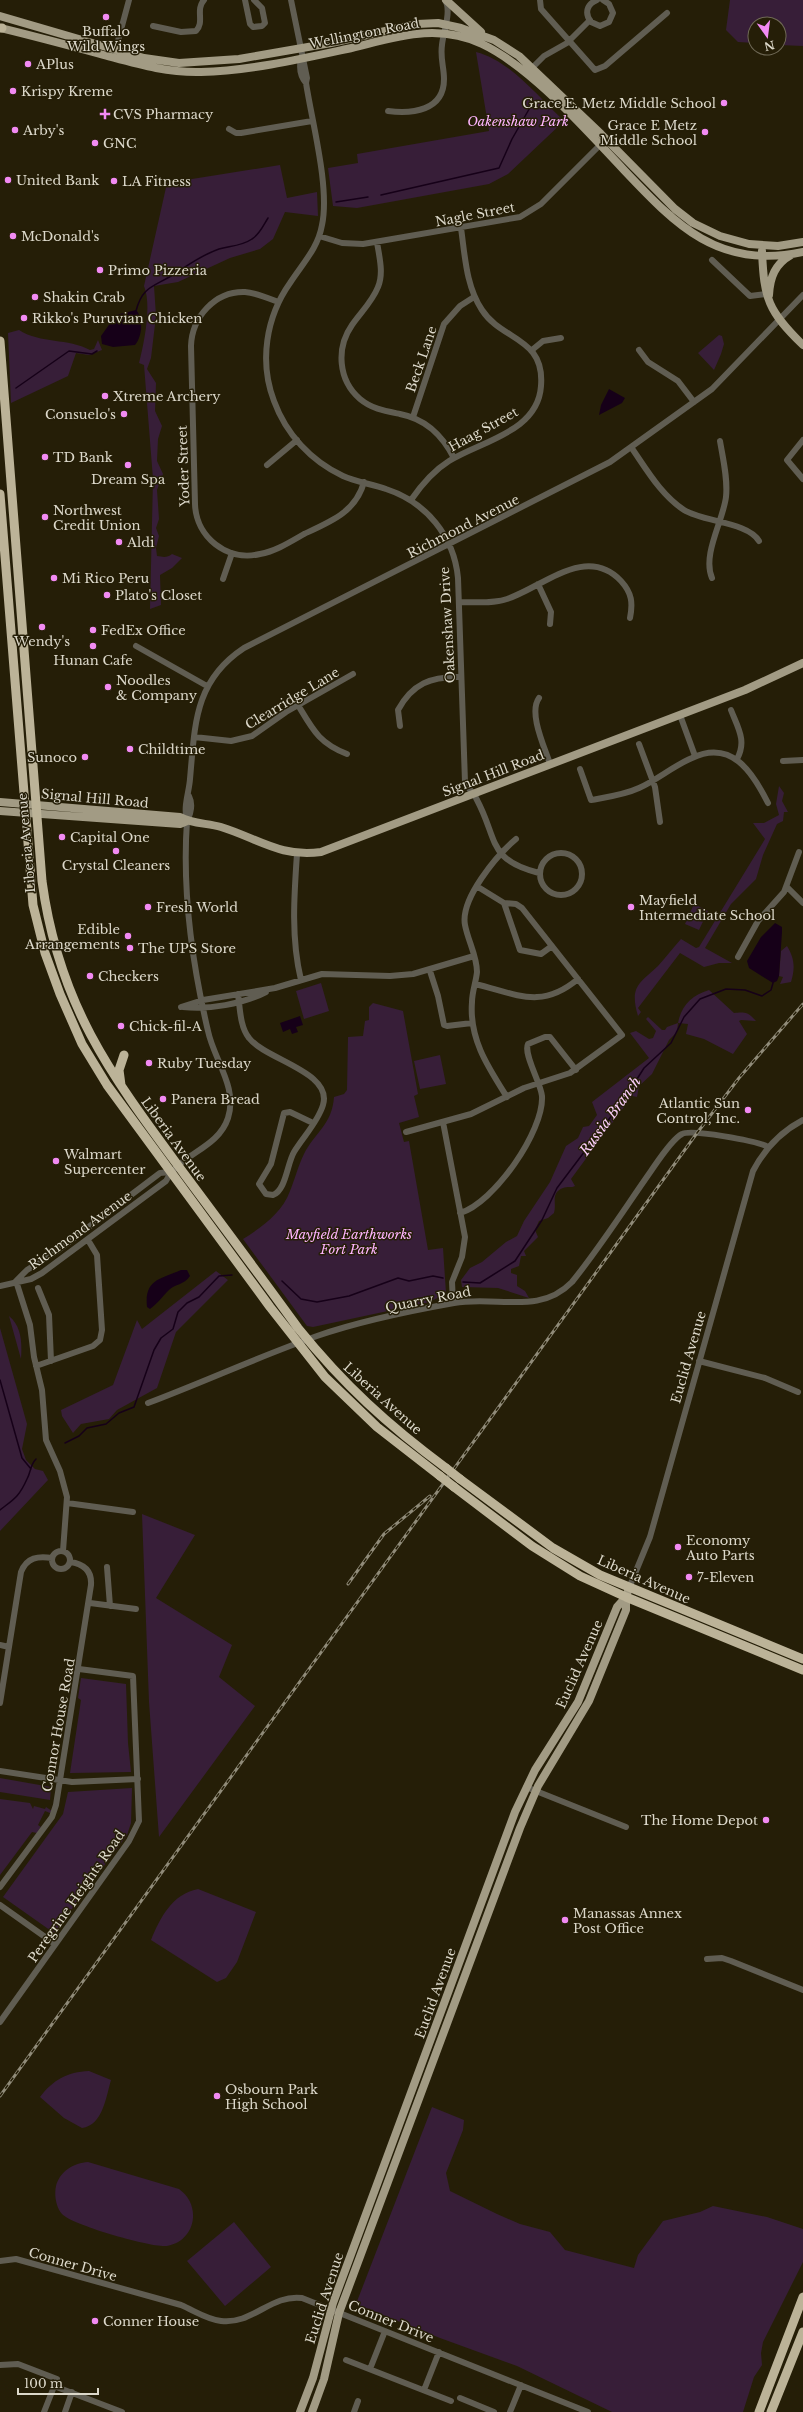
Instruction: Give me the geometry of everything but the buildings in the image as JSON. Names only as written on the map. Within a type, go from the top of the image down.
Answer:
[{"type":"highway","name":"Liberia Avenue","points":[[0,342],[44,898],[63,975],[87,1032],[124,1092],[307,1340],[362,1400],[460,1479],[553,1548],[600,1575],[629,1588],[803,1659]]},
{"type":"highway","name":"Liberia Avenue","points":[[0,494],[24,808],[34,911],[45,953],[60,996],[82,1044],[100,1076],[298,1344],[325,1377],[357,1409],[398,1444],[532,1546],[569,1570],[626,1598],[803,1670]]},
{"type":"highway","points":[[124,1055],[119,1073],[124,1092]]},
{"type":"highway","points":[[759,2412],[803,2297]]},
{"type":"highway","points":[[771,2412],[803,2332]]},
{"type":"main road","points":[[446,0],[492,39]]},
{"type":"main road","name":"Wellington Road","points":[[0,16],[160,70],[199,72],[224,70],[301,58],[411,33],[443,32],[469,39],[493,50],[529,71]]},
{"type":"main road","name":"Wellington Road","points":[[1,28],[114,54],[158,61],[190,64],[229,60],[290,50],[404,26],[445,24],[492,39],[514,52],[529,71],[603,142],[662,197],[693,223],[720,236],[762,245],[803,242]]},
{"type":"main road","name":"Wellington Road","points":[[603,142],[667,216],[691,234],[727,250],[762,256],[803,252]]},
{"type":"main road","points":[[762,245],[762,256],[768,298],[779,320],[803,345]]},
{"type":"main road","points":[[768,298],[774,270],[780,263],[794,254]]},
{"type":"main road","name":"Signal Hill Road","points":[[0,802],[24,808],[180,817],[187,821],[221,827],[282,851],[297,854],[332,849],[473,793],[759,684],[803,662]]},
{"type":"main road","name":"Signal Hill Road","points":[[0,811],[24,808]]},
{"type":"main road","name":"Signal Hill Road","points":[[36,809],[106,819],[180,824],[187,821]]},
{"type":"main road","points":[[106,819],[108,816],[123,817],[137,814]]},
{"type":"main road","name":"Euclid Avenue","points":[[312,2412],[324,2379],[339,2313],[536,1790],[589,1701],[626,1610],[626,1598],[629,1588]]},
{"type":"main road","name":"Euclid Avenue","points":[[300,2412],[313,2378],[330,2310],[453,1976],[526,1787],[578,1702],[618,1607],[626,1598]]},
{"type":"street","points":[[114,54],[129,0]]},
{"type":"street","points":[[153,26],[181,32],[196,31],[200,25],[200,9],[204,0]]},
{"type":"street","points":[[245,0],[250,24],[257,28],[264,26],[265,21],[262,8],[254,0]]},
{"type":"street","name":"Oakenshaw Drive","points":[[291,0],[301,58],[307,78],[306,84],[325,202],[319,236],[311,255],[278,302],[268,337],[268,377],[279,413],[297,440],[328,468],[348,478],[387,489],[411,500],[435,521],[450,546],[457,567],[459,602],[463,777],[473,793],[500,853]]},
{"type":"street","points":[[388,111],[416,112],[427,108],[438,98],[444,82],[440,56],[448,9],[446,0]]},
{"type":"street","points":[[540,0],[541,10],[592,69],[599,70],[667,13]]},
{"type":"street","points":[[597,0],[587,3],[587,12],[590,20],[600,26],[606,24],[611,19],[613,13],[611,6],[603,0]]},
{"type":"street","points":[[529,71],[544,56],[568,41],[590,20]]},
{"type":"street","points":[[290,50],[294,45],[297,33]]},
{"type":"street","points":[[229,129],[236,133],[241,133],[312,121]]},
{"type":"street","name":"Nagle Street","points":[[319,236],[352,244],[377,242],[520,217],[532,211],[603,142]]},
{"type":"street","name":"Haag Street","points":[[411,500],[432,474],[454,458],[517,427],[533,412],[540,397],[542,382],[539,366],[532,350],[524,342],[487,316],[474,297],[469,280],[461,228]]},
{"type":"street","points":[[377,242],[381,271],[380,283],[372,298],[345,338],[341,356],[342,370],[352,391],[368,404],[380,410],[413,417],[435,431],[454,458]]},
{"type":"street","points":[[712,260],[750,296],[768,298]]},
{"type":"street","name":"Yoder Street","points":[[278,302],[251,293],[239,292],[226,295],[214,302],[201,315],[192,336],[195,513],[199,525],[206,535],[218,546],[232,553],[253,556],[269,552],[333,520],[356,501],[364,482]]},
{"type":"street","name":"Richmond Avenue","points":[[16,1281],[27,1270],[57,1251],[160,1173],[170,1172],[178,1167],[217,1137],[225,1124],[230,1107],[229,1089],[213,1048],[203,1003],[185,892],[187,821],[191,807],[189,796],[198,707],[207,686],[226,662],[244,648],[595,472],[724,379],[803,295]]},
{"type":"street","name":"Beck Lane","points":[[413,417],[444,324],[460,306],[474,297]]},
{"type":"street","points":[[532,350],[543,341],[561,338]]},
{"type":"street","points":[[639,350],[648,362],[678,381],[694,402]]},
{"type":"street","points":[[267,465],[297,440]]},
{"type":"street","points":[[803,440],[787,460],[803,479]]},
{"type":"street","points":[[712,578],[708,563],[720,522],[727,489],[720,441]]},
{"type":"street","points":[[631,447],[662,490],[674,502],[690,513],[750,532],[759,541]]},
{"type":"street","points":[[223,579],[232,553]]},
{"type":"street","points":[[459,602],[506,599],[573,568],[590,567],[603,569],[618,578],[628,589],[632,600],[630,618]]},
{"type":"street","points":[[538,584],[551,612],[550,624]]},
{"type":"street","points":[[136,646],[207,686]]},
{"type":"street","name":"Clearridge Lane","points":[[194,737],[231,741],[247,738],[259,732],[298,705],[353,674]]},
{"type":"street","points":[[400,726],[398,710],[412,690],[424,682],[436,678],[461,677]]},
{"type":"street","points":[[539,698],[535,706],[535,717],[550,764]]},
{"type":"street","points":[[298,705],[320,740],[329,747],[347,754]]},
{"type":"street","points":[[731,710],[742,742],[742,751],[737,760]]},
{"type":"street","points":[[680,715],[695,756]]},
{"type":"street","points":[[639,744],[656,792],[660,822]]},
{"type":"street","points":[[580,769],[591,800],[621,795],[653,781],[695,756],[715,754],[743,762],[754,776],[768,803]]},
{"type":"street","points":[[783,761],[803,760]]},
{"type":"street","points":[[506,1097],[481,1054],[472,1024],[472,1002],[477,972],[465,926],[465,914],[489,866],[500,853],[516,839]]},
{"type":"street","points":[[738,957],[758,921],[787,887],[799,852]]},
{"type":"street","points":[[500,853],[513,865],[539,873]]},
{"type":"street","points":[[563,853],[576,859],[582,873],[576,888],[567,894],[559,896],[545,889],[539,873],[547,858],[563,853]]},
{"type":"street","points":[[297,854],[294,932],[301,980]]},
{"type":"street","points":[[406,1132],[485,1109],[506,1097],[539,1082],[576,1070],[622,1035],[522,908],[516,904],[504,903],[478,887]]},
{"type":"street","points":[[787,887],[803,903]]},
{"type":"street","points":[[504,903],[520,950],[541,954],[552,946]]},
{"type":"street","points":[[203,1003],[238,994],[270,989],[322,974],[397,976],[430,971],[474,956]]},
{"type":"street","points":[[430,971],[438,996],[444,1025],[472,1024]]},
{"type":"street","points":[[475,984],[542,998],[559,992],[578,979]]},
{"type":"street","points":[[203,1003],[239,1001],[258,996],[270,989]]},
{"type":"street","points":[[238,994],[244,1029],[252,1042],[312,1077],[320,1085],[324,1096],[323,1104],[313,1123],[292,1157],[280,1189],[273,1195],[266,1194],[259,1184],[271,1164],[284,1113],[290,1112],[313,1123]]},
{"type":"street","points":[[460,1213],[476,1205],[512,1170],[541,1111],[542,1098],[539,1082],[527,1051],[527,1046],[530,1042],[545,1037],[553,1039],[576,1070]]},
{"type":"street","points":[[768,1147],[783,1132],[803,1120]]},
{"type":"street","points":[[443,1122],[465,1245],[452,1282],[453,1303]]},
{"type":"street","name":"Quarry Road","points":[[148,1403],[307,1340],[453,1303],[476,1300],[536,1302],[562,1291],[584,1267],[660,1159],[681,1134],[692,1132],[735,1138],[758,1142],[768,1147]]},
{"type":"street","name":"Euclid Avenue","points":[[629,1588],[647,1547],[747,1189],[755,1167],[768,1147]]},
{"type":"street","name":"Richmond Avenue","points":[[0,1286],[16,1281],[27,1280],[42,1273],[166,1181],[170,1172]]},
{"type":"street","points":[[36,1366],[93,1346],[101,1338],[97,1255],[88,1240]]},
{"type":"street","points":[[16,1281],[30,1325],[36,1366],[42,1390],[46,1440],[62,1477],[67,1503],[63,1551]]},
{"type":"street","points":[[38,1288],[49,1315],[51,1361]]},
{"type":"street","points":[[699,1361],[765,1378],[798,1392]]},
{"type":"street","points":[[67,1503],[133,1512]]},
{"type":"street","points":[[63,1551],[70,1556],[70,1562],[66,1568],[57,1569],[52,1564],[52,1558],[57,1552],[63,1551]]},
{"type":"street","points":[[0,1700],[23,1567],[35,1558],[52,1558]]},
{"type":"street","name":"Connor House Road","points":[[0,1887],[54,1813],[90,1603],[92,1576],[84,1567],[70,1562]]},
{"type":"street","points":[[107,1567],[110,1606]]},
{"type":"street","points":[[90,1603],[136,1609]]},
{"type":"street","points":[[0,1645],[9,1647]]},
{"type":"street","name":"Peregrine Heights Road","points":[[0,2022],[135,1832],[140,1815],[133,1676],[79,1669]]},
{"type":"street","points":[[0,1771],[72,1782],[138,1779]]},
{"type":"street","points":[[526,1787],[626,1827]]},
{"type":"street","points":[[0,1905],[55,1944]]},
{"type":"street","points":[[707,1959],[722,1958],[803,1990]]},
{"type":"street","name":"Conner Drive","points":[[0,2261],[16,2259],[181,2305],[204,2317],[220,2321],[239,2320],[269,2304],[292,2298],[309,2300],[330,2310],[588,2412]]},
{"type":"street","points":[[370,2369],[386,2331]]},
{"type":"street","points":[[424,2390],[439,2352]]},
{"type":"street","points":[[346,2360],[451,2401]]},
{"type":"street","points":[[0,2365],[18,2364],[27,2367],[72,2392],[122,2412]]},
{"type":"street","points":[[44,2412],[55,2382]]},
{"type":"street","points":[[510,2412],[521,2385]]},
{"type":"street","points":[[65,2412],[72,2392]]},
{"type":"street","points":[[460,2398],[494,2412]]},
{"type":"street","points":[[354,2412],[358,2401]]},
{"type":"green space","points":[[730,0],[803,0],[803,46],[787,45],[787,16],[747,16],[747,43],[738,42],[726,30]]},
{"type":"green space","name":"Oakenshaw Park","points":[[476,52],[501,63],[512,71],[564,121],[508,174],[489,184],[357,208],[333,206],[328,168],[358,163],[357,154],[489,131]]},
{"type":"green space","points":[[280,165],[287,198],[317,192],[318,216],[285,212],[273,239],[260,249],[230,258],[178,282],[154,286],[156,316],[151,358],[147,369],[156,383],[155,411],[162,426],[158,439],[157,461],[163,474],[157,490],[159,519],[156,528],[159,536],[156,548],[157,556],[167,557],[172,554],[182,558],[172,568],[160,575],[161,605],[150,609],[153,479],[144,365],[139,363],[145,335],[147,313],[144,286],[167,183]]},
{"type":"green space","points":[[19,330],[36,337],[82,346],[90,350],[94,349],[98,340],[102,350],[89,355],[76,353],[68,376],[11,403],[8,333]]},
{"type":"green space","points":[[719,335],[722,336],[724,344],[714,370],[698,353]]},
{"type":"green space","points":[[779,786],[784,793],[782,801],[788,812],[784,812],[783,821],[777,824],[763,855],[756,879],[731,904],[705,948],[732,963],[719,963],[704,967],[680,953],[638,1008],[641,1012],[638,1016],[635,998],[636,991],[641,981],[658,966],[681,939],[696,948],[699,947],[765,839],[753,823],[764,823],[779,815],[776,804]]},
{"type":"green space","points":[[694,904],[708,911],[699,930],[685,924]]},
{"type":"green space","points":[[787,946],[794,964],[793,973],[791,982],[780,984],[783,977],[779,976],[781,951]]},
{"type":"green space","points":[[321,983],[329,1011],[304,1019],[296,991]]},
{"type":"green space","points":[[709,990],[734,1013],[746,1013],[756,1021],[739,1021],[747,1034],[733,1054],[704,1039],[686,1034],[688,1024],[678,1023],[679,1017],[688,1002],[697,995]]},
{"type":"green space","name":"Mayfield Earthworks Fort Park","points":[[373,1003],[403,1011],[418,1094],[414,1096],[419,1117],[399,1123],[404,1142],[409,1141],[428,1250],[443,1248],[446,1293],[430,1302],[313,1327],[307,1326],[243,1239],[271,1219],[282,1206],[290,1191],[308,1146],[327,1122],[333,1107],[334,1097],[344,1094],[347,1090],[348,1037],[363,1036],[365,1021],[369,1020],[369,1007]]},
{"type":"green space","points":[[648,1017],[662,1030],[665,1030],[667,1027],[678,1023],[677,1032],[669,1040],[652,1074],[639,1086],[637,1097],[632,1096],[571,1179],[575,1186],[565,1187],[559,1190],[555,1195],[554,1213],[548,1218],[539,1221],[535,1230],[538,1237],[524,1251],[526,1256],[521,1256],[519,1266],[511,1269],[511,1273],[517,1275],[517,1286],[525,1291],[529,1298],[498,1288],[462,1287],[461,1280],[470,1268],[482,1262],[506,1242],[517,1236],[524,1221],[550,1182],[566,1146],[578,1138],[583,1127],[589,1126],[597,1115],[592,1102],[649,1058],[630,1033],[636,1031],[649,1039],[653,1038],[656,1031],[646,1019]]},
{"type":"green space","points":[[440,1055],[446,1084],[420,1089],[414,1061]]},
{"type":"green space","points":[[216,1271],[228,1280],[176,1332],[157,1388],[117,1410],[109,1419],[81,1424],[73,1433],[62,1416],[61,1410],[113,1385],[137,1320],[142,1329]]},
{"type":"green space","points":[[9,1316],[19,1330],[21,1341],[21,1359]]},
{"type":"green space","points":[[0,1328],[27,1424],[22,1449],[26,1460],[35,1469],[43,1471],[48,1480],[0,1531]]},
{"type":"green space","points":[[142,1514],[195,1535],[156,1598],[232,1645],[219,1677],[255,1706],[159,1837],[149,1702]]},
{"type":"green space","points":[[81,1678],[126,1684],[128,1743],[131,1772],[70,1773],[81,1700],[78,1698]]},
{"type":"green space","points":[[0,1778],[51,1787],[50,1800],[0,1792]]},
{"type":"green space","points":[[132,1788],[131,1823],[127,1835],[54,1933],[3,1897],[63,1814],[68,1792]]},
{"type":"green space","points":[[0,1799],[30,1803],[33,1809],[34,1806],[45,1809],[46,1807],[52,1811],[50,1813],[45,1811],[38,1825],[41,1827],[37,1833],[32,1832],[0,1875]]},
{"type":"green space","points":[[198,1889],[256,1912],[237,1962],[226,1978],[217,1982],[151,1940],[158,1923],[168,1908],[181,1896]]},
{"type":"green space","points":[[89,2071],[111,2080],[105,2102],[99,2116],[95,2122],[82,2128],[64,2118],[40,2097],[50,2086],[61,2078],[74,2073]]},
{"type":"green space","points":[[432,2107],[464,2120],[463,2130],[446,2173],[450,2191],[520,2224],[550,2232],[565,2250],[634,2268],[638,2255],[663,2221],[700,2212],[713,2206],[767,2217],[803,2229],[803,2262],[763,2342],[761,2353],[762,2365],[754,2377],[743,2412],[612,2412],[517,2366],[440,2338],[356,2304]]},
{"type":"green space","points":[[88,2162],[179,2189],[191,2204],[193,2213],[190,2230],[177,2243],[167,2246],[159,2246],[113,2235],[69,2219],[62,2214],[58,2208],[55,2197],[56,2186],[61,2176],[68,2169],[78,2164]]},
{"type":"green space","points":[[234,2222],[271,2267],[225,2306],[187,2261]]},
{"type":"shaded area","points":[[136,310],[140,318],[141,333],[135,345],[113,347],[102,344],[101,336],[116,315]]},
{"type":"shaded area","points":[[609,389],[625,398],[622,403],[599,415],[601,405]]},
{"type":"shaded area","points":[[775,923],[782,927],[782,932],[779,976],[777,981],[773,983],[749,968],[747,961],[761,937]]},
{"type":"shaded area","points":[[300,1016],[303,1025],[296,1027],[298,1032],[292,1034],[290,1029],[283,1032],[280,1023]]},
{"type":"shaded area","points":[[181,1270],[187,1270],[190,1276],[188,1279],[171,1288],[150,1309],[147,1307],[148,1291],[151,1285],[161,1278]]},
{"type":"waterway","points":[[381,195],[499,168],[512,139],[532,104]]},
{"type":"waterway","points":[[336,202],[368,197]]},
{"type":"waterway","points":[[136,311],[141,297],[149,289],[206,254],[240,244],[255,237],[268,218]]},
{"type":"waterway","points":[[16,388],[69,351],[92,354],[97,351]]},
{"type":"waterway","name":"Russia Branch","points":[[463,1282],[480,1283],[515,1261],[542,1220],[557,1188],[625,1098],[644,1068],[671,1043],[684,1017],[700,999],[726,989],[745,990],[762,996],[771,990],[773,983]]},
{"type":"waterway","name":"Russia Branch","points":[[65,1443],[79,1436],[87,1428],[106,1424],[119,1413],[134,1407],[154,1350],[161,1338],[173,1329],[178,1312],[187,1303],[199,1297],[219,1276],[232,1275]]},
{"type":"waterway","name":"Russia Branch","points":[[282,1281],[301,1299],[317,1302],[349,1296],[398,1278],[409,1281],[433,1276],[443,1278]]},
{"type":"waterway","points":[[0,1380],[22,1458],[31,1469]]},
{"type":"waterway","name":"Russia Branch","points":[[0,1510],[19,1494],[36,1459]]},
{"type":"railway","points":[[0,2096],[697,1133],[739,1078],[803,1004]]},
{"type":"railway","points":[[348,1584],[384,1534],[430,1496]]},
{"type":"place","name":"Buffalo Wild Wings","points":[[106,17]]},
{"type":"place","name":"APlus","points":[[28,64]]},
{"type":"place","name":"Krispy Kreme","points":[[13,91]]},
{"type":"place","name":"Grace E. Metz Middle School","points":[[724,103]]},
{"type":"place","name":"CVS Pharmacy","points":[[105,114]]},
{"type":"place","name":"Arby's","points":[[15,130]]},
{"type":"place","name":"Grace E Metz Middle School","points":[[705,132]]},
{"type":"place","name":"GNC","points":[[95,143]]},
{"type":"place","name":"United Bank","points":[[8,180]]},
{"type":"place","name":"LA Fitness","points":[[114,181]]},
{"type":"place","name":"McDonald's","points":[[13,236]]},
{"type":"place","name":"Primo Pizzeria","points":[[100,270]]},
{"type":"place","name":"Shakin Crab","points":[[35,297]]},
{"type":"place","name":"Rikko's Puruvian Chicken","points":[[24,318]]},
{"type":"place","name":"Xtreme Archery","points":[[105,396]]},
{"type":"place","name":"Consuelo's","points":[[124,414]]},
{"type":"place","name":"TD Bank","points":[[45,457]]},
{"type":"place","name":"Dream Spa","points":[[128,465]]},
{"type":"place","name":"Northwest Credit Union","points":[[45,517]]},
{"type":"place","name":"Aldi","points":[[119,542]]},
{"type":"place","name":"Mi Rico Peru","points":[[54,578]]},
{"type":"place","name":"Plato's Closet","points":[[107,595]]},
{"type":"place","name":"Wendy's","points":[[42,627]]},
{"type":"place","name":"FedEx Office","points":[[93,630]]},
{"type":"place","name":"Hunan Cafe","points":[[93,646]]},
{"type":"place","name":"Noodles & Company","points":[[108,687]]},
{"type":"place","name":"Childtime","points":[[130,749]]},
{"type":"place","name":"Sunoco","points":[[85,757]]},
{"type":"place","name":"Capital One","points":[[62,837]]},
{"type":"place","name":"Crystal Cleaners","points":[[116,851]]},
{"type":"place","name":"Fresh World","points":[[148,907]]},
{"type":"place","name":"Mayfield Intermediate School","points":[[631,907]]},
{"type":"place","name":"Edible Arrangements","points":[[128,936]]},
{"type":"place","name":"The UPS Store","points":[[130,948]]},
{"type":"place","name":"Checkers","points":[[90,976]]},
{"type":"place","name":"Chick-fil-A","points":[[121,1026]]},
{"type":"place","name":"Ruby Tuesday","points":[[149,1063]]},
{"type":"place","name":"Panera Bread","points":[[163,1099]]},
{"type":"place","name":"Atlantic Sun Control, Inc.","points":[[748,1110]]},
{"type":"place","name":"Walmart Supercenter","points":[[56,1161]]},
{"type":"place","name":"Economy Auto Parts","points":[[678,1547]]},
{"type":"place","name":"7-Eleven","points":[[689,1577]]},
{"type":"place","name":"The Home Depot","points":[[766,1820]]},
{"type":"place","name":"Manassas Annex Post Office","points":[[565,1920]]},
{"type":"place","name":"Osbourn Park High School","points":[[217,2096]]},
{"type":"place","name":"Conner House","points":[[95,2321]]}]
